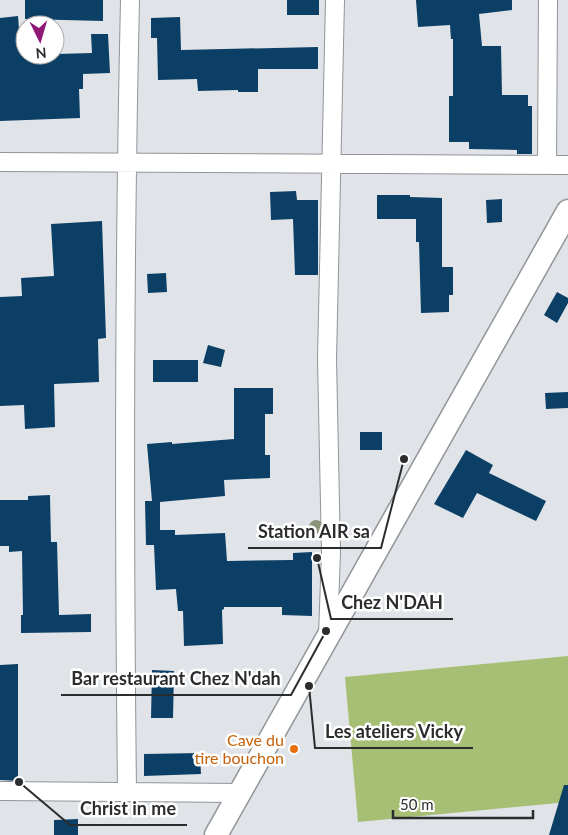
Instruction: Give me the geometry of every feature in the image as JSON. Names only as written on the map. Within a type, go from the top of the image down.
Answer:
[{"type":"street","points":[[127,792],[124,555],[126,162],[130,0]]},
{"type":"street","points":[[328,636],[331,552],[327,359],[335,0]]},
{"type":"street","points":[[547,165],[548,0]]},
{"type":"street","points":[[0,162],[568,165]]},
{"type":"street","points":[[216,835],[568,211]]},
{"type":"street","points":[[0,791],[240,792]]},
{"type":"green space","points":[[568,656],[568,802],[358,822],[345,677]]},
{"type":"building","points":[[25,0],[103,0],[103,21],[65,20],[65,15],[25,15]]},
{"type":"building","points":[[287,0],[319,0],[319,15],[287,15]]},
{"type":"building","points":[[416,0],[512,0],[512,10],[479,14],[482,46],[501,46],[502,95],[528,95],[528,106],[532,106],[532,154],[517,154],[517,150],[469,149],[469,142],[449,142],[449,96],[453,96],[453,39],[451,39],[450,25],[418,27]]},
{"type":"building","points":[[15,16],[15,65],[65,65],[65,54],[92,53],[91,34],[108,34],[110,73],[83,74],[83,89],[79,89],[80,118],[0,121],[0,18]]},
{"type":"building","points":[[180,17],[181,50],[318,47],[318,69],[258,69],[258,92],[238,92],[238,90],[198,91],[197,79],[158,80],[157,38],[151,38],[151,18]]},
{"type":"building","points":[[296,191],[297,200],[318,200],[318,275],[295,275],[293,219],[271,220],[270,192]]},
{"type":"building","points":[[377,195],[410,195],[410,197],[442,198],[442,267],[453,267],[453,295],[449,295],[449,312],[421,313],[419,242],[416,242],[416,219],[377,219]]},
{"type":"building","points":[[502,199],[502,222],[487,223],[486,200]]},
{"type":"building","points":[[102,221],[106,338],[98,339],[99,382],[54,384],[55,427],[25,429],[24,405],[0,406],[0,297],[22,296],[21,278],[54,276],[51,224]]},
{"type":"building","points":[[166,273],[167,292],[148,293],[147,274]]},
{"type":"building","points":[[557,292],[568,298],[568,303],[557,323],[544,315]]},
{"type":"building","points":[[208,345],[225,350],[221,367],[203,363]]},
{"type":"building","points":[[153,360],[198,360],[198,382],[153,382]]},
{"type":"building","points":[[234,388],[273,388],[273,414],[265,414],[265,455],[270,455],[270,478],[224,480],[225,496],[160,502],[160,530],[175,530],[175,535],[225,533],[227,561],[293,560],[293,553],[312,552],[312,616],[282,615],[282,607],[224,607],[222,610],[223,644],[184,646],[183,611],[178,611],[176,589],[156,590],[154,545],[146,545],[145,501],[152,501],[147,444],[234,439]]},
{"type":"building","points":[[568,392],[568,408],[546,409],[545,393]]},
{"type":"building","points":[[360,432],[382,432],[382,450],[360,450]]},
{"type":"building","points":[[466,450],[493,465],[489,473],[546,501],[536,521],[477,493],[463,518],[434,504]]},
{"type":"building","points":[[50,495],[51,542],[57,542],[59,615],[91,614],[91,632],[21,633],[21,615],[23,615],[22,551],[9,552],[9,546],[0,546],[0,500],[28,500],[28,496]]},
{"type":"building","points":[[18,664],[18,781],[0,780],[0,665]]},
{"type":"building","points":[[152,670],[174,671],[173,718],[151,718]]},
{"type":"building","points":[[200,753],[201,774],[144,776],[144,754]]},
{"type":"building","points":[[564,785],[568,785],[568,835],[549,835]]},
{"type":"building","points":[[78,819],[78,835],[54,835],[54,820]]},
{"type":"place","name":"Station AIR sa","points":[[404,459]]},
{"type":"place","name":"Chez N'DAH","points":[[317,558]]},
{"type":"place","name":"Bar restaurant Chez N'dah","points":[[326,631]]},
{"type":"place","name":"Les ateliers Vicky","points":[[309,686]]},
{"type":"place","name":"Cave du tire bouchon","points":[[294,749]]},
{"type":"place","name":"Christ in me","points":[[19,782]]}]
